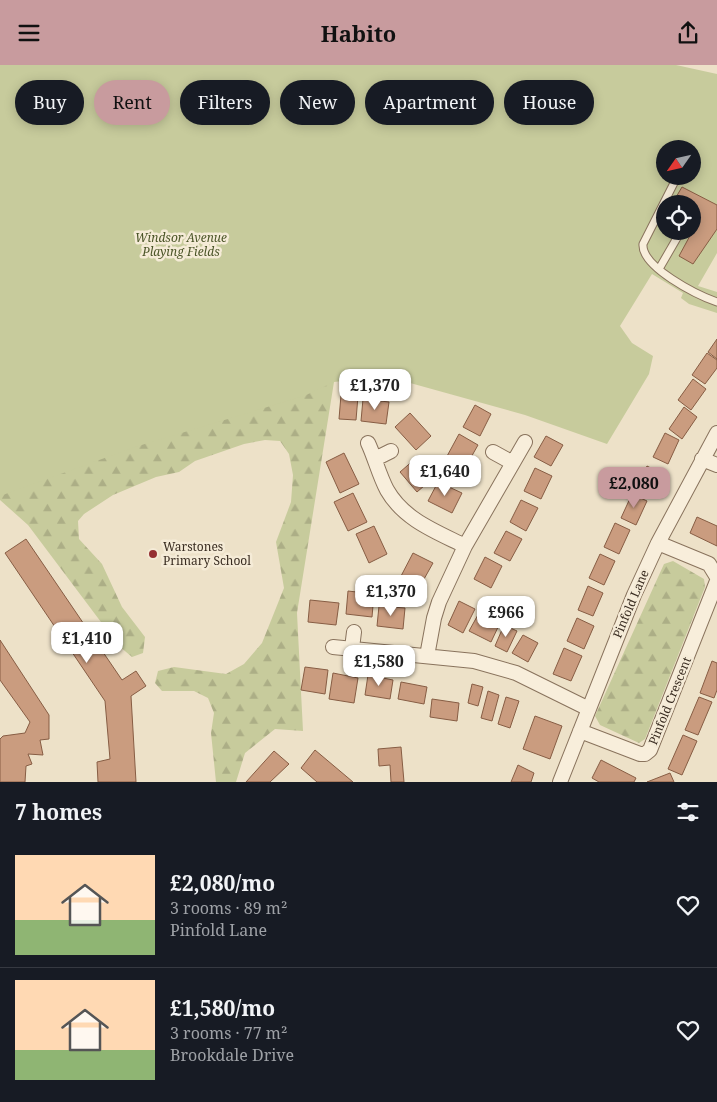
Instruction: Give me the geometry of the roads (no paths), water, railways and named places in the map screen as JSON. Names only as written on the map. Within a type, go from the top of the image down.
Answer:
[{"type":"street","name":"Pinfold Lane","points":[[560,782],[634,595],[658,543],[717,433]]},
{"type":"street","points":[[427,656],[439,602],[465,546],[525,441]]},
{"type":"street","points":[[368,443],[386,489],[405,512],[422,524],[465,546]]},
{"type":"street","points":[[375,459],[391,451]]},
{"type":"street","points":[[493,452],[512,463]]},
{"type":"street","points":[[702,459],[717,465]]},
{"type":"street","points":[[658,543],[709,563],[717,577]]},
{"type":"street","name":"Pinfold Crescent","points":[[580,731],[640,754],[645,754],[650,750],[717,581]]},
{"type":"street","points":[[352,649],[354,632]]},
{"type":"street","points":[[333,647],[474,661],[497,666],[589,709]]},
{"type":"lane","points":[[673,185],[643,244],[643,251],[652,265],[700,296],[717,301]]},
{"type":"lane","points":[[659,269],[676,240]]},
{"type":"place","name":"Warstones Primary School","points":[[153,554]]},
{"type":"park label","name":"Windsor Avenue Playing Fields","points":[[181,245]]}]
